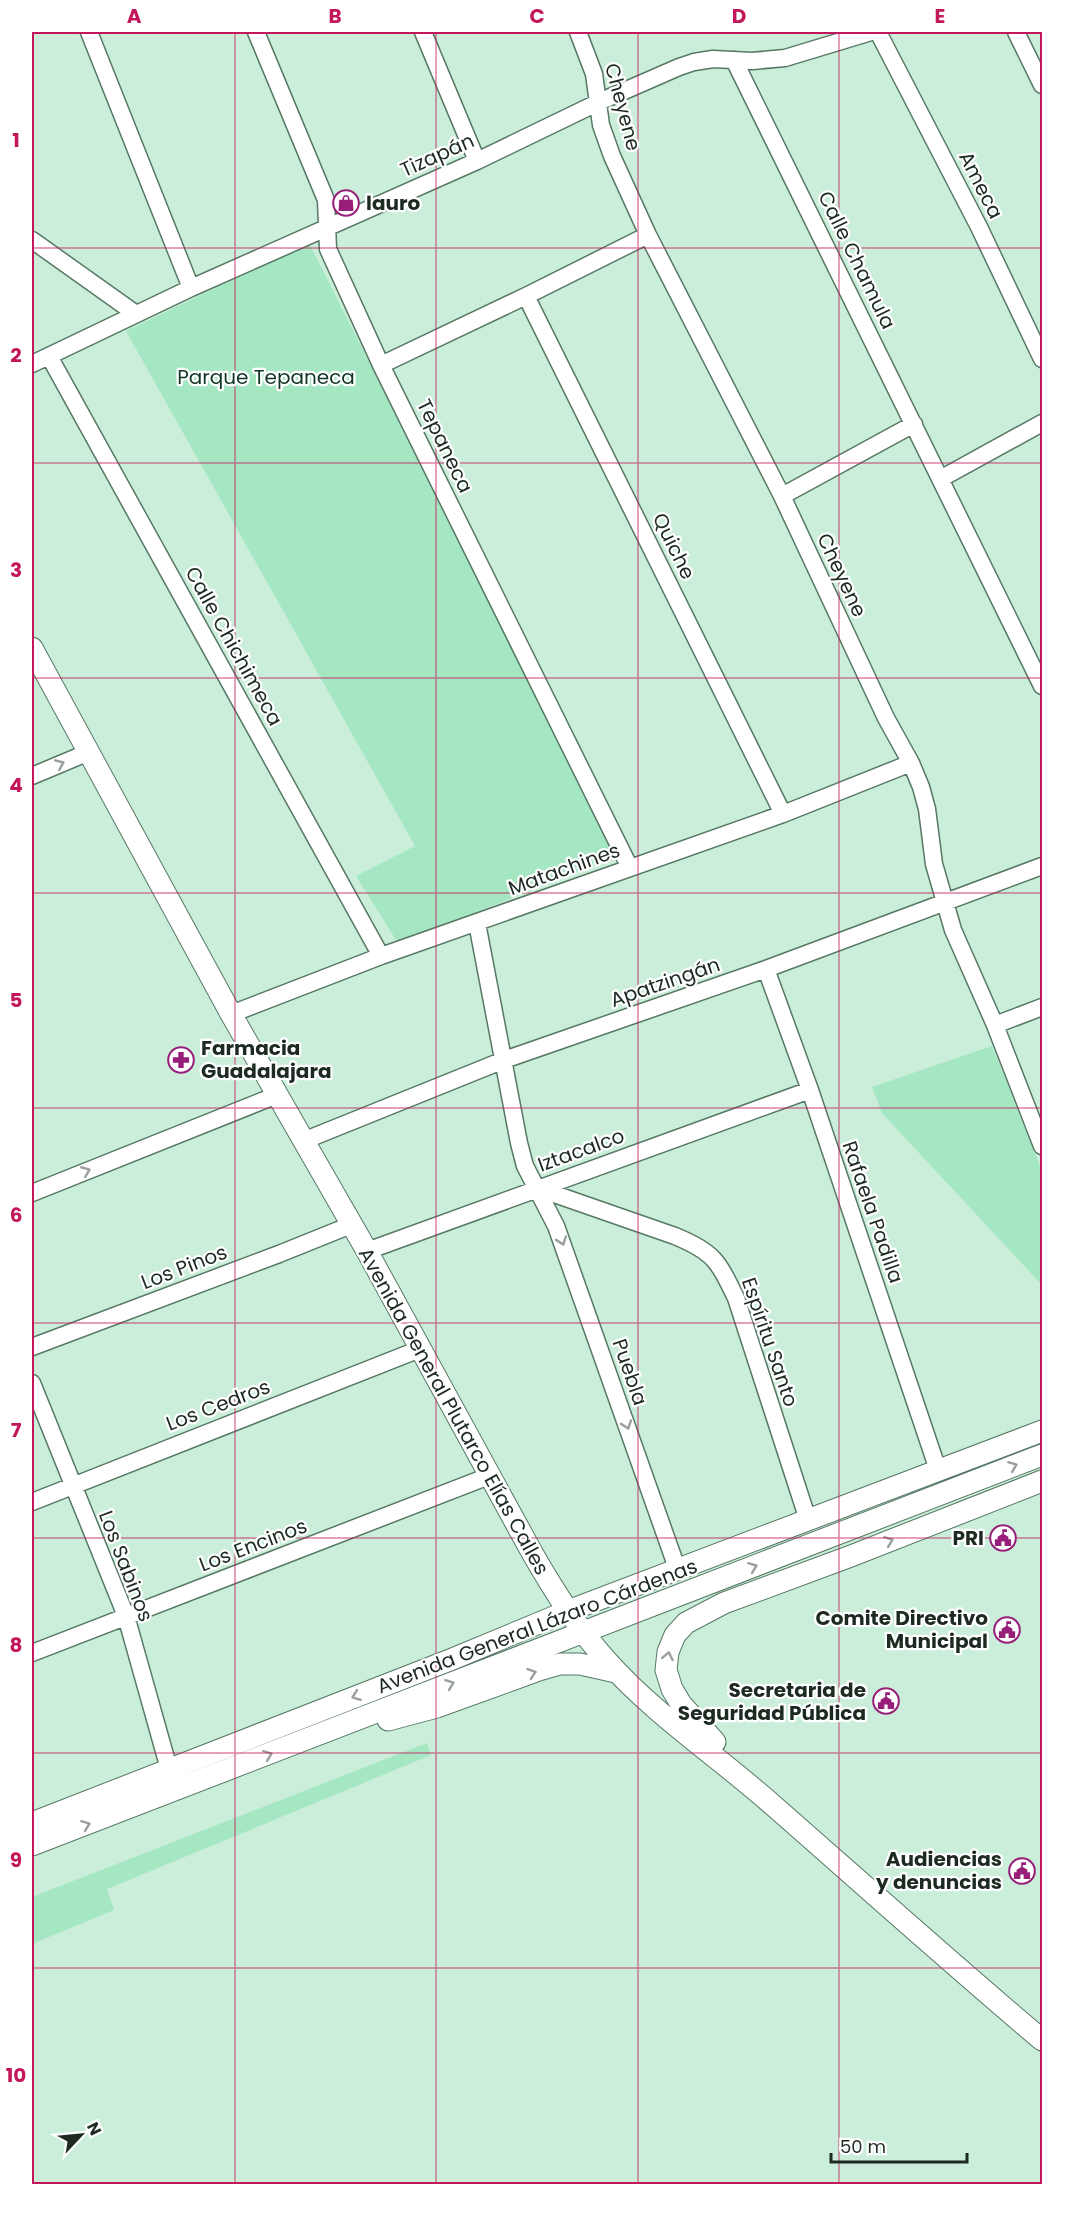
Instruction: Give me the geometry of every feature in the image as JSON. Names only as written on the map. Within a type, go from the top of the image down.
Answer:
[{"type":"street","points":[[89,32],[191,288]]},
{"type":"street","name":"Tepaneca","points":[[256,32],[326,200],[328,249],[381,365],[630,868]]},
{"type":"street","points":[[423,32],[477,161]]},
{"type":"street","name":"Cheyene","points":[[578,32],[594,74],[601,124],[612,156],[648,235],[782,496],[886,718],[911,763],[921,787],[927,809],[934,864],[953,930],[995,1025],[1042,1146]]},
{"type":"street","name":"Tizapán","points":[[32,364],[191,288],[477,161],[599,102],[694,62],[713,59],[768,61],[872,32]]},
{"type":"street","name":"Ameca","points":[[878,32],[979,227],[1042,359]]},
{"type":"street","points":[[1016,32],[1042,85]]},
{"type":"street","name":"Calle Chamula","points":[[734,60],[942,478],[1042,686]]},
{"type":"street","points":[[381,365],[648,235]]},
{"type":"street","points":[[32,240],[136,314]]},
{"type":"street","name":"Quiche","points":[[526,296],[783,814]]},
{"type":"street","name":"Calle Chichimeca","points":[[49,356],[381,956]]},
{"type":"street","points":[[942,478],[1042,423]]},
{"type":"street","points":[[782,496],[914,424]]},
{"type":"street","name":"Avenida General Plutarco Elías Calles","points":[[32,648],[231,1014],[367,1251],[489,1476],[548,1581],[583,1634],[617,1672],[654,1706],[770,1802],[1042,2040]]},
{"type":"street","points":[[32,776],[89,752]]},
{"type":"street","name":"Matachines","points":[[231,1014],[381,956],[783,814],[911,763]]},
{"type":"street","name":"Apatzingán","points":[[303,1141],[504,1060],[766,969],[1042,866]]},
{"type":"street","name":"Puebla","points":[[477,923],[525,1166],[556,1226],[678,1571]]},
{"type":"street","name":"Rafaela Padilla","points":[[766,969],[810,1090],[938,1470]]},
{"type":"street","points":[[995,1025],[1042,1007]]},
{"type":"street","name":"Iztacalco","points":[[367,1251],[810,1090]]},
{"type":"street","points":[[32,1193],[277,1095]]},
{"type":"street","name":"Espíritu Santo","points":[[537,1188],[675,1236],[697,1245],[712,1255],[723,1271],[736,1298],[808,1520]]},
{"type":"street","name":"Los Pinos","points":[[32,1347],[317,1240],[351,1225]]},
{"type":"street","name":"Los Cedros","points":[[32,1502],[420,1349]]},
{"type":"street","name":"Los Sabinos","points":[[32,1383],[71,1485],[126,1617],[169,1769]]},
{"type":"street","name":"Avenida General Lázaro Cárdenas","points":[[32,1823],[439,1664],[568,1611],[1042,1431]]},
{"type":"street","name":"Avenida General Lázaro Cárdenas","points":[[32,1845],[1042,1455]]},
{"type":"street","name":"Los Encinos","points":[[32,1653],[489,1476]]},
{"type":"street","points":[[974,1481],[1007,1495]]},
{"type":"street","points":[[770,1802],[681,1704],[672,1689],[666,1670],[668,1652],[675,1635],[686,1623],[703,1612],[1042,1481]]},
{"type":"street","points":[[808,1546],[851,1556]]},
{"type":"street","points":[[335,1729],[370,1724],[420,1712],[560,1665],[580,1664],[617,1672]]},
{"type":"green space","name":"Parque Tepaneca","points":[[309,243],[618,856],[398,943],[356,876],[415,846],[126,331]]},
{"type":"green space","points":[[992,1046],[1042,1171],[1042,1285],[882,1113],[872,1087]]},
{"type":"green space","points":[[427,1743],[431,1755],[107,1889],[114,1910],[32,1944],[32,1897]]},
{"type":"place","name":"lauro","points":[[346,203]]},
{"type":"place","name":"Farmacia Guadalajara","points":[[181,1060]]},
{"type":"place","name":"PRI","points":[[1003,1538]]},
{"type":"place","name":"Comite Directivo Municipal","points":[[1007,1630]]},
{"type":"place","name":"Secretaria de Seguridad Pública","points":[[886,1701]]},
{"type":"place","name":"Audiencias y denuncias","points":[[1022,1871]]}]
